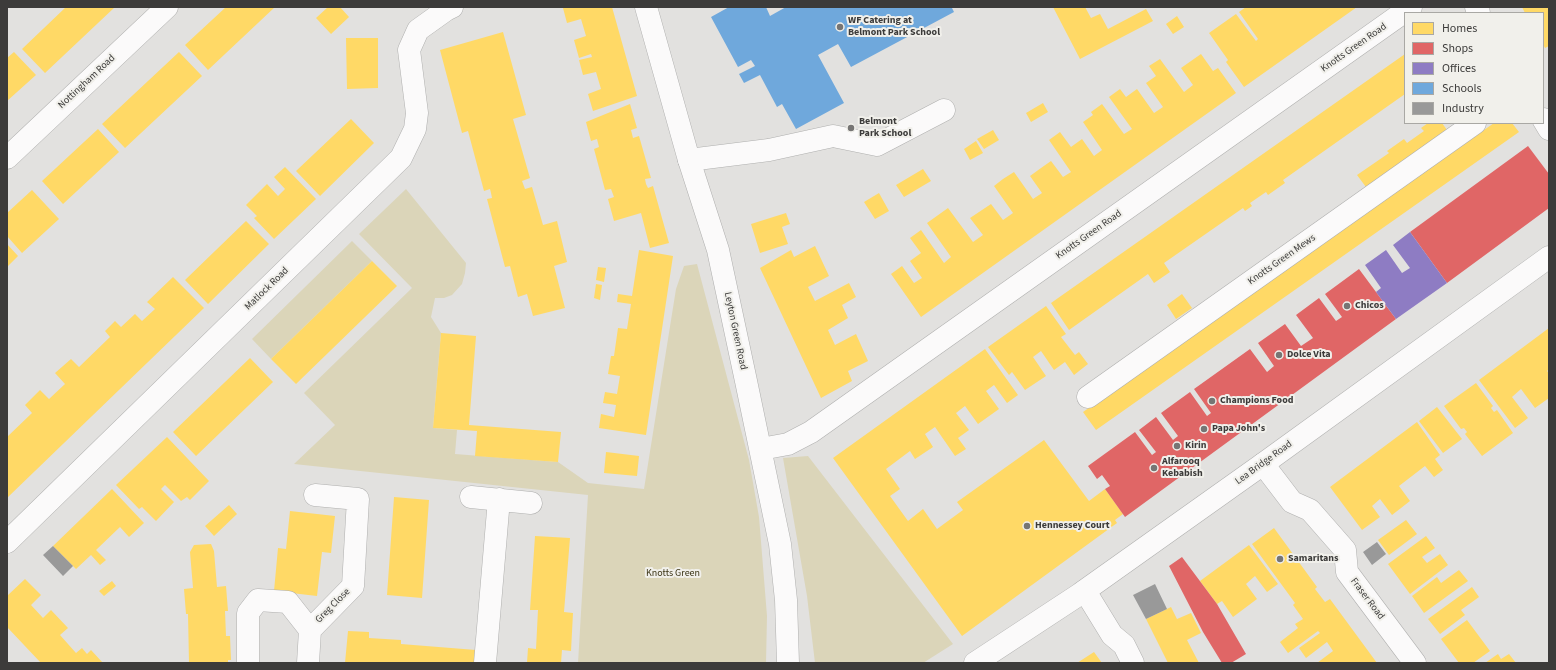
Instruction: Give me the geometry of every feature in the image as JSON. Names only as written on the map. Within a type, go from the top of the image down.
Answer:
[{"type":"street","name":"Nottingham Road","points":[[7,158],[167,7]]},
{"type":"street","name":"Leyton Green Road","points":[[646,7],[689,160],[719,256],[761,449],[780,544],[786,600],[788,663]]},
{"type":"street","name":"Matlock Road","points":[[7,542],[401,158],[415,128],[417,113],[409,50],[418,30],[447,8]]},
{"type":"street","name":"Knotts Green Road","points":[[761,449],[788,444],[810,432],[1404,13]]},
{"type":"street","points":[[689,160],[769,150],[833,136],[877,145],[944,110]]},
{"type":"street","name":"Knotts Green Mews","points":[[1088,397],[1474,124]]},
{"type":"street","name":"Lea Bridge Road","points":[[976,663],[1085,591],[1546,264]]},
{"type":"street","name":"Fraser Road","points":[[1263,464],[1292,502],[1310,510],[1345,550],[1347,572],[1415,663]]},
{"type":"street","name":"Greg Close","points":[[308,663],[310,630],[353,586],[358,500],[315,495]]},
{"type":"street","points":[[471,497],[531,502]]},
{"type":"street","points":[[486,663],[499,500]]},
{"type":"street","points":[[1085,591],[1112,635],[1128,654]]},
{"type":"street","points":[[248,663],[248,613],[258,600],[288,602],[310,630]]},
{"type":"green space","name":"Knotts Green","points":[[406,189],[466,263],[462,284],[452,295],[444,298],[435,298],[431,317],[441,333],[433,428],[457,430],[455,454],[558,462],[588,483],[644,489],[676,289],[684,266],[697,264],[749,460],[759,517],[767,616],[766,663],[578,663],[588,495],[294,464],[335,425],[304,393],[412,288],[359,234]]},
{"type":"green space","points":[[352,241],[372,261],[271,359],[252,339]]},
{"type":"green space","points":[[808,456],[953,644],[923,663],[815,663],[807,596],[783,458]]},
{"type":"building: Homes","points":[[66,7],[115,7],[45,73],[22,49]]},
{"type":"building: Homes","points":[[226,7],[275,7],[208,70],[185,45]]},
{"type":"building: Homes","points":[[328,7],[340,7],[349,17],[331,34],[316,18]]},
{"type":"building: Homes","points":[[612,7],[637,96],[593,111],[588,94],[601,89],[596,72],[583,75],[579,60],[592,57],[591,54],[579,58],[574,40],[586,36],[581,19],[567,23],[563,8]]},
{"type":"building: Homes","points":[[1053,7],[1085,7],[1091,18],[1100,14],[1108,29],[1146,9],[1153,21],[1080,59]]},
{"type":"building: Homes","points":[[1246,7],[1357,7],[1244,87],[1226,62],[1228,60],[1209,33],[1236,14],[1256,41],[1258,39],[1239,12]]},
{"type":"building: Homes","points":[[1522,7],[1549,7],[1549,46],[1545,48],[1544,46],[1544,12],[1524,12]]},
{"type":"building: Homes","points":[[1177,16],[1184,27],[1173,34],[1166,24]]},
{"type":"building: Homes","points":[[503,32],[526,115],[513,119],[530,178],[522,181],[525,189],[532,187],[543,225],[557,221],[567,262],[554,266],[565,308],[533,316],[527,294],[518,297],[510,266],[505,267],[487,199],[492,198],[490,189],[484,191],[468,131],[462,133],[440,50]]},
{"type":"building: Homes","points":[[346,38],[378,38],[378,88],[347,89]]},
{"type":"building: Homes","points":[[14,52],[36,75],[7,101],[7,58]]},
{"type":"building: Homes","points":[[179,52],[202,76],[125,148],[102,124]]},
{"type":"building: Homes","points":[[1201,54],[1213,71],[1218,68],[1236,93],[921,317],[891,274],[902,266],[914,283],[922,278],[910,261],[921,253],[910,238],[921,230],[944,263],[951,257],[927,223],[948,208],[973,242],[983,235],[970,218],[991,204],[1003,220],[1013,213],[994,186],[1003,179],[1014,172],[1033,199],[1042,193],[1030,176],[1041,168],[1051,161],[1063,177],[1071,172],[1049,140],[1060,132],[1071,147],[1082,139],[1094,156],[1102,150],[1083,122],[1093,115],[1091,112],[1102,104],[1124,134],[1132,129],[1109,97],[1120,89],[1126,97],[1137,89],[1154,113],[1163,107],[1146,83],[1156,76],[1149,66],[1160,59],[1184,92],[1193,85],[1181,68]]},
{"type":"building: Homes","points":[[1404,55],[1404,95],[1283,180],[1285,183],[1268,195],[1266,192],[1250,203],[1252,206],[1245,211],[1243,208],[1164,263],[1170,272],[1154,283],[1148,274],[1069,330],[1051,303]]},
{"type":"building: Homes","points":[[1043,103],[1048,112],[1031,122],[1026,113]]},
{"type":"building: Homes","points":[[630,104],[637,128],[631,130],[633,138],[639,136],[651,178],[645,179],[646,184],[648,188],[653,186],[669,243],[650,248],[641,213],[614,221],[608,199],[614,197],[611,189],[605,190],[594,149],[599,147],[597,139],[591,141],[586,122]]},
{"type":"building: Homes","points":[[351,119],[374,143],[320,196],[296,171]]},
{"type":"building: Homes","points":[[1427,124],[1443,124],[1447,130],[1366,187],[1357,175],[1389,153],[1387,151],[1404,139],[1407,143],[1424,131],[1421,128]]},
{"type":"building: Homes","points":[[1493,124],[1513,124],[1519,132],[1096,430],[1083,412]]},
{"type":"building: Homes","points":[[98,129],[119,152],[63,204],[42,181]]},
{"type":"building: Homes","points":[[993,130],[999,140],[984,149],[977,139]]},
{"type":"building: Homes","points":[[976,141],[983,153],[970,160],[964,149]]},
{"type":"building: Homes","points":[[285,167],[316,199],[274,239],[254,218],[257,216],[246,205],[267,184],[278,196],[285,189],[274,177]]},
{"type":"building: Homes","points":[[923,169],[931,181],[904,197],[896,185]]},
{"type":"building: Homes","points":[[32,190],[59,219],[22,253],[7,236],[7,213]]},
{"type":"building: Homes","points":[[879,193],[889,211],[875,219],[864,202]]},
{"type":"building: Homes","points":[[786,213],[790,224],[782,227],[788,244],[760,253],[751,224]]},
{"type":"building: Homes","points":[[246,221],[269,244],[208,304],[185,280]]},
{"type":"building: Homes","points":[[7,244],[18,256],[7,267]]},
{"type":"building: Homes","points":[[815,246],[829,276],[808,287],[815,301],[849,283],[856,297],[842,305],[848,318],[828,330],[835,345],[856,334],[868,361],[848,371],[852,381],[821,398],[760,268],[791,250],[794,257]]},
{"type":"building: Homes","points":[[639,250],[673,256],[646,435],[599,428],[601,414],[614,417],[616,405],[603,403],[605,392],[617,394],[620,376],[608,374],[611,356],[614,356],[618,328],[627,329],[631,304],[617,302],[618,294],[632,296]]},
{"type":"building: Homes","points":[[372,261],[397,286],[296,384],[271,359]]},
{"type":"building: Homes","points":[[598,267],[606,268],[604,282],[596,280]]},
{"type":"building: Homes","points":[[173,277],[204,308],[7,498],[7,437],[32,413],[25,405],[40,390],[49,399],[65,384],[55,373],[71,359],[79,367],[110,337],[105,331],[115,321],[121,327],[135,314],[142,321],[155,309],[147,302]]},
{"type":"building: Homes","points":[[596,284],[602,285],[600,300],[594,298]]},
{"type":"building: Homes","points":[[1182,294],[1192,308],[1176,319],[1167,305]]},
{"type":"building: Homes","points":[[1046,306],[1066,334],[1061,337],[1075,355],[1079,352],[1088,364],[1074,375],[1065,362],[1054,370],[1041,351],[1033,357],[1046,376],[1025,390],[1012,372],[1009,375],[988,347]]},
{"type":"building: Homes","points":[[1549,328],[1549,369],[1547,371],[1549,373],[1549,398],[1535,408],[1521,389],[1512,397],[1528,418],[1515,428],[1479,380]]},
{"type":"building: Homes","points":[[441,333],[476,336],[469,425],[561,432],[558,462],[475,456],[477,431],[433,428]]},
{"type":"building: Homes","name":"Hennessey Court","points":[[985,349],[1018,395],[1007,403],[994,385],[986,391],[999,409],[978,424],[965,406],[956,413],[969,430],[958,438],[966,449],[955,456],[935,427],[925,434],[933,447],[915,459],[910,451],[886,469],[900,489],[890,496],[908,521],[923,509],[937,529],[963,510],[957,502],[1044,440],[1089,501],[1105,489],[1123,514],[1115,520],[1117,523],[962,636],[833,458]]},
{"type":"building: Homes","points":[[250,358],[273,382],[196,456],[173,432]]},
{"type":"building: Homes","points":[[1476,383],[1493,406],[1491,408],[1494,412],[1497,410],[1513,433],[1482,456],[1465,434],[1467,432],[1464,428],[1461,429],[1444,406]]},
{"type":"building: Homes","points":[[1437,407],[1462,439],[1443,453],[1419,421]]},
{"type":"building: Homes","points":[[1417,422],[1440,455],[1435,459],[1443,470],[1434,477],[1425,466],[1399,486],[1410,501],[1392,515],[1380,499],[1372,506],[1380,517],[1362,530],[1330,487]]},
{"type":"building: Homes","points":[[167,437],[209,481],[190,500],[187,497],[181,501],[165,485],[161,489],[174,502],[156,521],[142,507],[139,509],[116,485]]},
{"type":"building: Homes","points":[[606,452],[639,456],[637,476],[604,473]]},
{"type":"building: Homes","points":[[112,489],[144,523],[129,537],[120,527],[96,550],[106,560],[100,565],[91,555],[76,569],[53,546]]},
{"type":"building: Homes","points":[[394,497],[429,500],[422,598],[387,595]]},
{"type":"building: Homes","points":[[229,505],[237,514],[214,536],[205,526]]},
{"type":"building: Homes","points":[[290,511],[335,516],[331,553],[322,552],[317,596],[274,591],[278,548],[286,549]]},
{"type":"building: Homes","points":[[1406,520],[1417,534],[1389,555],[1378,540]]},
{"type":"building: Homes","points":[[1274,528],[1317,587],[1315,589],[1325,602],[1330,599],[1377,663],[1317,663],[1333,651],[1327,642],[1306,658],[1299,648],[1320,633],[1318,631],[1288,653],[1280,642],[1298,628],[1295,624],[1303,619],[1293,605],[1295,603],[1252,544]]},
{"type":"building: Homes","points":[[535,536],[570,538],[564,612],[573,613],[571,651],[562,650],[561,663],[527,663],[528,648],[536,649],[538,610],[530,610]]},
{"type":"building: Homes","points":[[1426,536],[1435,548],[1422,557],[1427,563],[1440,554],[1448,565],[1410,594],[1388,564]]},
{"type":"building: Homes","points":[[211,544],[214,551],[217,587],[226,586],[228,611],[225,611],[226,636],[230,636],[231,660],[228,660],[228,663],[189,663],[188,614],[186,614],[184,589],[193,588],[190,552],[194,545]]},
{"type":"building: Homes","points":[[1249,545],[1278,584],[1267,592],[1255,576],[1246,584],[1257,599],[1233,617],[1222,601],[1217,604],[1200,581]]},
{"type":"building: Homes","points":[[1459,570],[1468,581],[1424,613],[1412,596],[1437,577],[1441,583]]},
{"type":"building: Homes","points":[[25,579],[41,595],[31,605],[43,618],[51,610],[68,628],[60,635],[76,653],[82,648],[87,654],[91,650],[103,663],[41,663],[7,627],[7,596]]},
{"type":"building: Homes","points":[[112,581],[116,586],[104,596],[99,591]]},
{"type":"building: Homes","points":[[1472,587],[1479,597],[1461,610],[1465,615],[1440,634],[1428,619]]},
{"type":"building: Homes","points":[[1171,607],[1177,619],[1191,613],[1201,633],[1187,640],[1199,663],[1168,663],[1146,619]]},
{"type":"building: Homes","points":[[1467,620],[1490,651],[1473,663],[1459,663],[1441,639]]},
{"type":"building: Homes","points":[[348,631],[369,632],[369,638],[401,640],[401,644],[476,650],[475,663],[345,663]]},
{"type":"building: Homes","points":[[1094,652],[1102,663],[1077,663]]},
{"type":"building: Homes","points":[[1498,654],[1501,659],[1509,654],[1516,663],[1485,663]]},
{"type":"building: Shops","points":[[1528,146],[1549,174],[1549,208],[1447,283],[1410,232]]},
{"type":"building: Shops","points":[[1359,269],[1396,319],[1125,517],[1105,489],[1110,486],[1102,475],[1097,479],[1088,466],[1135,432],[1152,455],[1156,452],[1139,430],[1156,417],[1173,440],[1178,436],[1161,413],[1190,392],[1207,416],[1211,413],[1194,389],[1250,349],[1267,372],[1274,366],[1258,343],[1285,324],[1301,346],[1313,338],[1296,315],[1319,298],[1336,321],[1342,317],[1325,294]]},
{"type":"building: Shops","points":[[1182,557],[1217,604],[1246,654],[1231,663],[1222,663],[1203,632],[1169,566]]},
{"type":"building: Offices","points":[[1410,232],[1447,283],[1396,319],[1376,292],[1381,288],[1365,265],[1386,250],[1402,273],[1410,268],[1393,245]]},
{"type":"building: Schools","points":[[729,7],[766,7],[770,16],[786,7],[954,7],[952,8],[954,12],[851,67],[838,44],[818,55],[844,103],[796,129],[782,104],[777,107],[760,75],[744,83],[739,74],[755,66],[751,60],[738,67],[711,17]]},
{"type":"building: Industry","points":[[1377,542],[1386,554],[1372,565],[1363,552]]},
{"type":"building: Industry","points":[[53,546],[73,566],[63,576],[43,555]]},
{"type":"building: Industry","points":[[1155,584],[1167,609],[1146,619],[1133,595]]},
{"type":"place","name":"WF Catering at Belmont Park School","points":[[840,27]]},
{"type":"place","name":"Belmont Park School","points":[[851,128]]},
{"type":"place","name":"Chicos","points":[[1347,306]]},
{"type":"place","name":"Dolce Vita","points":[[1279,355]]},
{"type":"place","name":"Champions Food","points":[[1212,401]]},
{"type":"place","name":"Papa John's","points":[[1204,429]]},
{"type":"place","name":"Kirin","points":[[1177,446]]},
{"type":"place","name":"Alfarooq Kebabish","points":[[1154,468]]},
{"type":"place","name":"Hennessey Court","points":[[1027,526]]},
{"type":"place","name":"Samaritans","points":[[1280,559]]}]
